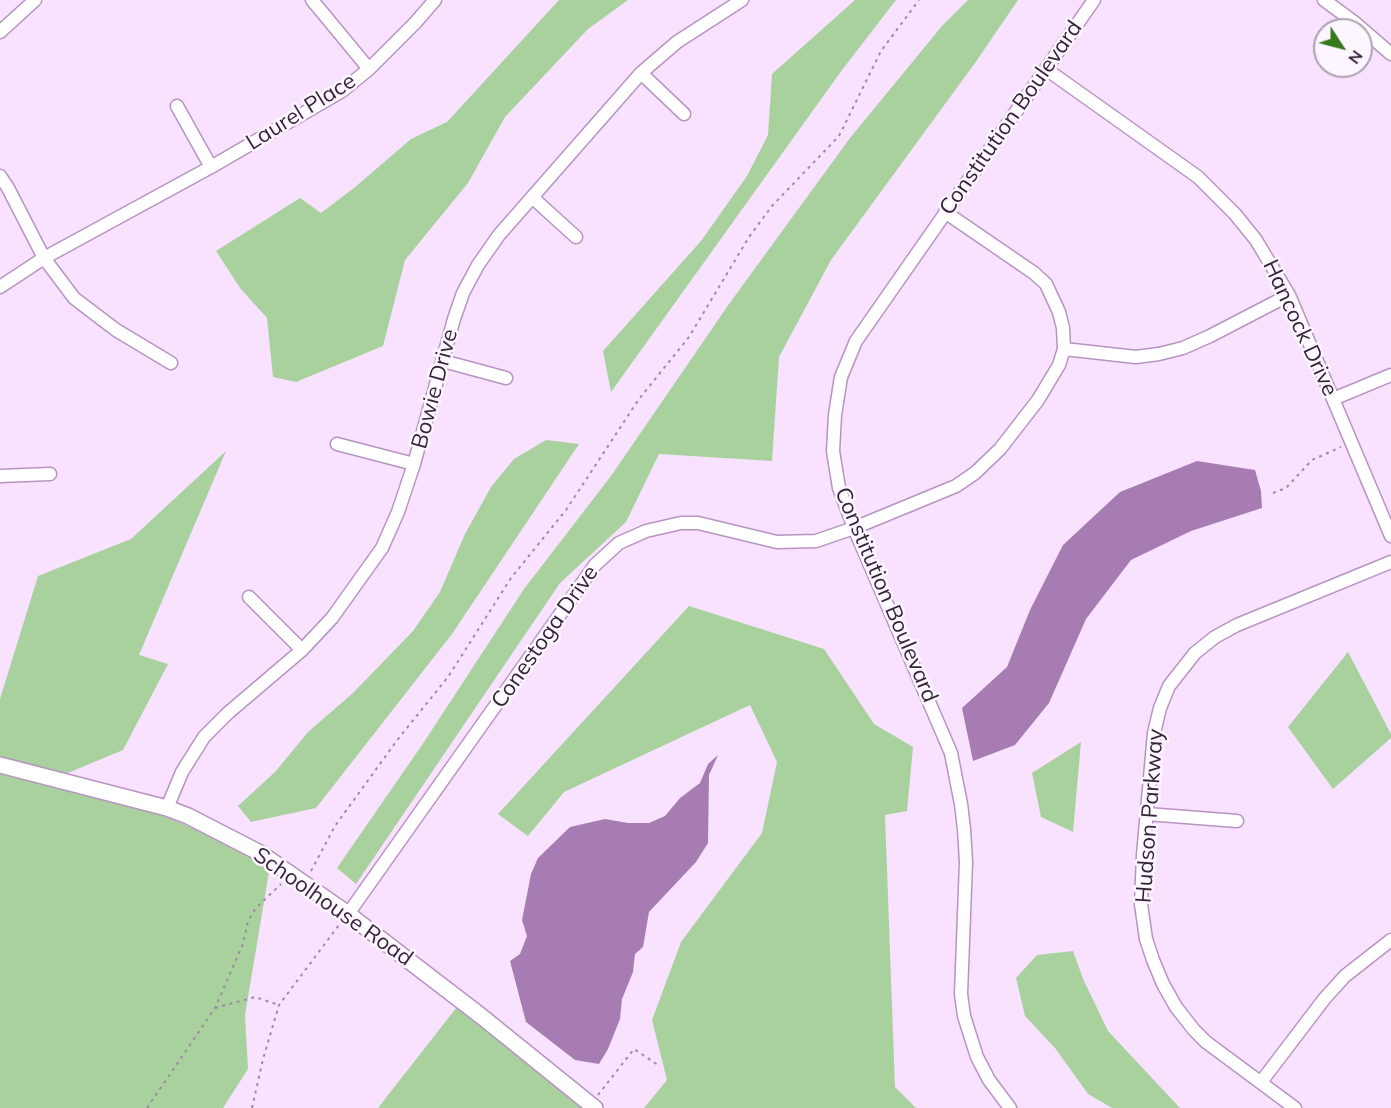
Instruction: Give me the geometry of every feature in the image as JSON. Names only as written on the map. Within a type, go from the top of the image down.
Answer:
[{"type":"street","points":[[0,32],[35,0]]},
{"type":"street","points":[[312,0],[369,69]]},
{"type":"street","name":"Laurel Place","points":[[0,287],[44,258],[342,91],[369,69],[415,24],[435,0]]},
{"type":"street","name":"Bowie Drive","points":[[167,808],[182,772],[204,736],[302,650],[332,618],[382,549],[398,512],[414,464],[463,293],[499,235],[641,73],[677,42],[742,0]]},
{"type":"street","name":"Constitution Boulevard","points":[[1010,1108],[989,1080],[977,1057],[964,1016],[960,994],[966,861],[962,804],[951,753],[839,488],[833,451],[835,415],[841,377],[856,341],[1094,0]]},
{"type":"street","points":[[1324,0],[1391,54]]},
{"type":"street","name":"Hancock Drive","points":[[1046,69],[1181,164],[1214,191],[1256,240],[1289,295],[1391,536]]},
{"type":"street","points":[[641,73],[684,114]]},
{"type":"street","points":[[177,106],[211,166]]},
{"type":"street","points":[[0,176],[44,258],[74,298],[116,330],[171,363]]},
{"type":"street","points":[[532,197],[576,237]]},
{"type":"street","name":"Conestoga Drive","points":[[348,914],[582,582],[606,553],[619,543],[646,531],[681,523],[698,523],[777,542],[816,541],[956,486],[975,473],[1000,449],[1038,400],[1059,365],[1064,349],[1063,328],[1059,312],[1046,284],[1034,273],[945,212]]},
{"type":"street","points":[[1064,349],[1136,357],[1159,354],[1183,348],[1210,336],[1289,295]]},
{"type":"street","points":[[443,360],[506,378]]},
{"type":"street","points":[[1333,399],[1391,375]]},
{"type":"street","points":[[337,444],[414,464]]},
{"type":"street","points":[[0,476],[50,474]]},
{"type":"street","name":"Hudson Parkway","points":[[1295,1108],[1206,1042],[1194,1030],[1176,1007],[1160,976],[1146,939],[1141,904],[1154,733],[1160,708],[1169,686],[1194,653],[1215,637],[1237,625],[1391,562]]},
{"type":"street","points":[[249,597],[302,650]]},
{"type":"street","name":"Schoolhouse Road","points":[[0,765],[167,808],[188,816],[260,853],[348,914],[593,1106]]},
{"type":"street","points":[[1147,813],[1237,820]]},
{"type":"street","points":[[1261,1082],[1325,998],[1346,976],[1391,940]]},
{"type":"path","points":[[147,1108],[215,1008],[243,944],[248,921],[256,908],[281,884],[312,870],[335,826],[398,739],[448,677],[511,578],[566,510],[639,399],[689,337],[749,237],[772,206],[839,136],[880,51],[920,0]]},
{"type":"path","points":[[1274,493],[1286,488],[1312,460],[1344,446]]},
{"type":"path","points":[[252,1108],[262,1059],[279,1005],[348,914]]},
{"type":"path","points":[[215,1008],[255,998],[279,1005]]},
{"type":"path","points":[[593,1106],[634,1049],[658,1065]]},
{"type":"green space","points":[[559,0],[628,0],[588,29],[505,117],[468,183],[405,260],[383,346],[296,382],[273,377],[267,318],[240,288],[216,251],[300,198],[321,213],[411,139],[447,122]]},
{"type":"green space","points":[[855,0],[896,0],[842,70],[611,392],[603,351],[701,241],[747,176],[768,135],[772,74]]},
{"type":"green space","points":[[968,0],[1018,0],[975,63],[831,260],[779,357],[772,461],[659,454],[626,522],[560,583],[356,884],[337,868],[422,745],[524,589],[611,476],[729,304],[850,138],[942,26]]},
{"type":"green space","points":[[546,440],[579,444],[452,634],[316,808],[251,822],[238,806],[275,772],[308,732],[353,693],[413,631],[440,592],[465,534],[491,487],[514,459]]},
{"type":"green space","points":[[226,451],[139,655],[168,664],[123,750],[63,775],[271,860],[245,1015],[248,1069],[223,1108],[0,1108],[0,699],[38,576],[131,539]]},
{"type":"green space","points":[[689,606],[824,649],[874,724],[913,747],[907,811],[885,815],[895,1087],[916,1108],[644,1108],[667,1080],[652,1020],[681,942],[762,833],[777,762],[750,705],[564,792],[528,836],[498,814]]},
{"type":"green space","points":[[1348,652],[1391,738],[1333,789],[1288,727]]},
{"type":"green space","points":[[1081,742],[1073,832],[1041,817],[1032,773]]},
{"type":"green space","points":[[1073,951],[1084,981],[1108,1031],[1180,1108],[1112,1108],[1088,1094],[1055,1048],[1025,1016],[1016,978],[1037,955]]},
{"type":"green space","points":[[460,1003],[599,1108],[378,1108]]},
{"type":"shaded area","points":[[1197,461],[1255,470],[1261,491],[1262,508],[1191,531],[1131,560],[1086,619],[1049,703],[1015,745],[973,761],[962,708],[1007,667],[1030,610],[1063,545],[1120,492]]},
{"type":"shaded area","points":[[718,755],[709,775],[708,843],[696,862],[649,912],[643,947],[635,954],[633,972],[622,999],[620,1019],[608,1049],[599,1064],[575,1060],[526,1022],[510,961],[520,954],[527,936],[522,920],[531,874],[538,858],[570,827],[605,819],[628,823],[649,823],[665,816],[680,798],[700,783],[708,764]]}]
